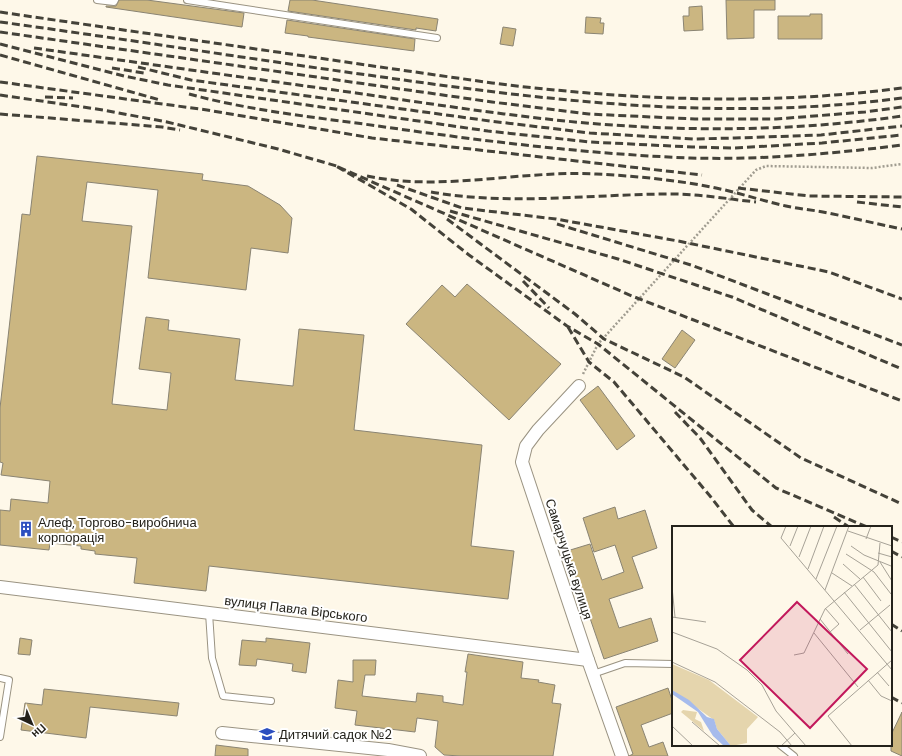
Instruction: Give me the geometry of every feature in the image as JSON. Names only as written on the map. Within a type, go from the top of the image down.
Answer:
[{"type":"street","name":"Самарчуцька вулиця","points":[[579,386],[538,430],[526,446],[522,462],[588,660],[622,756]]},
{"type":"street","name":"вулиця Павла Вірського","points":[[0,587],[588,660]]},
{"type":"street","points":[[222,733],[388,750],[420,756]]},
{"type":"lane","points":[[97,0],[114,2],[115,0]]},
{"type":"lane","points":[[187,0],[437,38]]},
{"type":"lane","points":[[209,613],[212,658],[223,696],[271,701]]},
{"type":"lane","points":[[593,674],[625,663],[672,664]]},
{"type":"lane","points":[[0,678],[9,680],[0,737]]},
{"type":"lane","points":[[781,746],[794,756]]},
{"type":"path","points":[[579,386],[585,368],[598,344],[756,170],[766,166],[872,168],[902,164]]},
{"type":"building","points":[[119,0],[147,0],[244,13],[242,27],[106,7],[116,6]]},
{"type":"building","points":[[290,0],[312,0],[438,19],[436,31],[416,28],[416,30],[288,11]]},
{"type":"building","points":[[726,0],[775,0],[775,10],[754,10],[754,38],[727,39]]},
{"type":"building","points":[[702,6],[703,30],[684,31],[683,16],[689,16],[689,7]]},
{"type":"building","points":[[810,14],[822,14],[822,39],[778,39],[778,16],[810,16]]},
{"type":"building","points":[[586,17],[601,18],[600,23],[604,23],[603,34],[585,33]]},
{"type":"building","points":[[287,20],[415,39],[414,51],[285,33]]},
{"type":"building","points":[[503,27],[516,29],[513,46],[500,44]]},
{"type":"building","points":[[37,156],[203,174],[202,180],[248,186],[280,205],[292,218],[288,253],[251,248],[246,290],[148,278],[158,190],[87,182],[82,221],[132,226],[112,404],[167,410],[171,373],[139,369],[146,317],[169,320],[168,330],[240,339],[235,380],[293,386],[299,329],[364,335],[354,430],[482,445],[471,546],[514,551],[508,599],[209,566],[206,591],[134,583],[137,558],[95,554],[95,551],[81,549],[81,546],[50,543],[49,550],[0,545],[0,510],[10,511],[11,499],[48,503],[50,481],[1,475],[3,463],[0,462],[0,408],[22,214],[30,215]]},
{"type":"building","points":[[467,284],[561,364],[509,420],[406,324],[442,285],[455,297]]},
{"type":"building","points":[[682,330],[695,340],[675,368],[662,359]]},
{"type":"building","points":[[598,386],[635,436],[617,450],[580,400]]},
{"type":"building","points":[[615,507],[618,519],[645,510],[657,548],[632,557],[643,588],[609,599],[619,628],[651,618],[658,641],[604,659],[567,551],[590,544],[602,580],[624,572],[615,545],[594,552],[583,518]]},
{"type":"building","points":[[20,638],[32,640],[30,655],[18,654]]},
{"type":"building","points":[[266,638],[310,643],[306,673],[292,671],[293,664],[257,659],[256,666],[239,665],[242,640],[266,642]]},
{"type":"building","points":[[468,654],[523,662],[521,678],[539,680],[538,682],[555,685],[552,703],[561,704],[553,756],[444,755],[435,747],[438,721],[417,718],[415,732],[355,725],[357,711],[335,708],[338,680],[353,682],[353,660],[376,660],[375,675],[365,675],[362,696],[416,702],[417,693],[443,696],[443,702],[463,705],[467,672],[465,672]]},
{"type":"building","points":[[668,688],[672,700],[672,713],[641,725],[649,747],[663,742],[668,756],[629,756],[633,754],[616,707]]},
{"type":"building","points":[[44,689],[179,703],[177,716],[90,707],[86,738],[21,730],[25,703],[42,705]]},
{"type":"building","points":[[902,712],[902,756],[891,751],[892,733]]},
{"type":"building","points":[[216,745],[248,749],[248,756],[215,756]]},
{"type":"railway","points":[[0,12],[492,83],[543,89],[646,97],[748,99],[851,94],[902,88]]},
{"type":"railway","points":[[0,22],[441,85],[572,100],[704,108],[770,108],[836,105],[902,98]]},
{"type":"railway","points":[[0,32],[492,102],[589,114],[695,119],[776,119],[865,112],[902,107]]},
{"type":"railway","points":[[0,44],[124,76],[168,85],[488,131],[590,142],[734,148],[822,143],[902,135]]},
{"type":"railway","points":[[34,48],[471,110],[586,123],[705,129],[824,125],[902,116]]},
{"type":"railway","points":[[0,55],[160,100]]},
{"type":"railway","points":[[138,67],[191,80],[490,121],[590,133],[693,139],[821,135],[902,126]]},
{"type":"railway","points":[[112,68],[144,73]]},
{"type":"railway","points":[[0,82],[207,110],[372,138],[702,175]]},
{"type":"railway","points":[[189,94],[239,106],[315,118],[503,143],[615,154],[690,158],[743,158],[823,154],[902,145]]},
{"type":"railway","points":[[0,95],[103,110],[167,122],[278,149],[340,167]]},
{"type":"railway","points":[[45,97],[73,98]]},
{"type":"railway","points":[[0,114],[162,127],[180,130]]},
{"type":"railway","points":[[865,526],[776,488],[598,344],[567,326],[469,255],[411,209],[336,166],[632,296],[902,401]]},
{"type":"railway","points":[[367,176],[424,182],[567,174],[641,177],[716,188],[786,206],[828,213],[902,229]]},
{"type":"railway","points":[[397,185],[462,208],[556,219],[678,241],[829,272],[902,299]]},
{"type":"railway","points":[[738,188],[809,196],[902,197]]},
{"type":"railway","points":[[431,192],[461,196],[521,199],[642,194],[682,194],[756,202]]},
{"type":"railway","points":[[857,202],[902,207]]},
{"type":"railway","points":[[450,211],[618,259],[732,297],[902,369]]},
{"type":"railway","points":[[447,219],[575,314],[604,339],[684,377],[801,458],[902,504]]},
{"type":"railway","points":[[557,224],[691,265],[902,345]]},
{"type":"railway","points":[[523,281],[549,308]]},
{"type":"railway","points":[[568,327],[589,362],[614,382],[710,496],[733,526]]},
{"type":"railway","points":[[675,412],[700,438],[752,510],[771,526]]},
{"type":"railway","points":[[834,517],[848,526]]},
{"type":"railway","points":[[892,537],[902,542]]},
{"type":"railway","points":[[892,552],[902,557]]},
{"type":"railway","points":[[892,625],[902,631]]},
{"type":"railway","points":[[892,698],[902,703]]},
{"type":"place","name":"Алеф, Торгово-виробнича корпорація","points":[[26,529]]},
{"type":"place","name":"Дитячий садок №2","points":[[267,734]]}]
